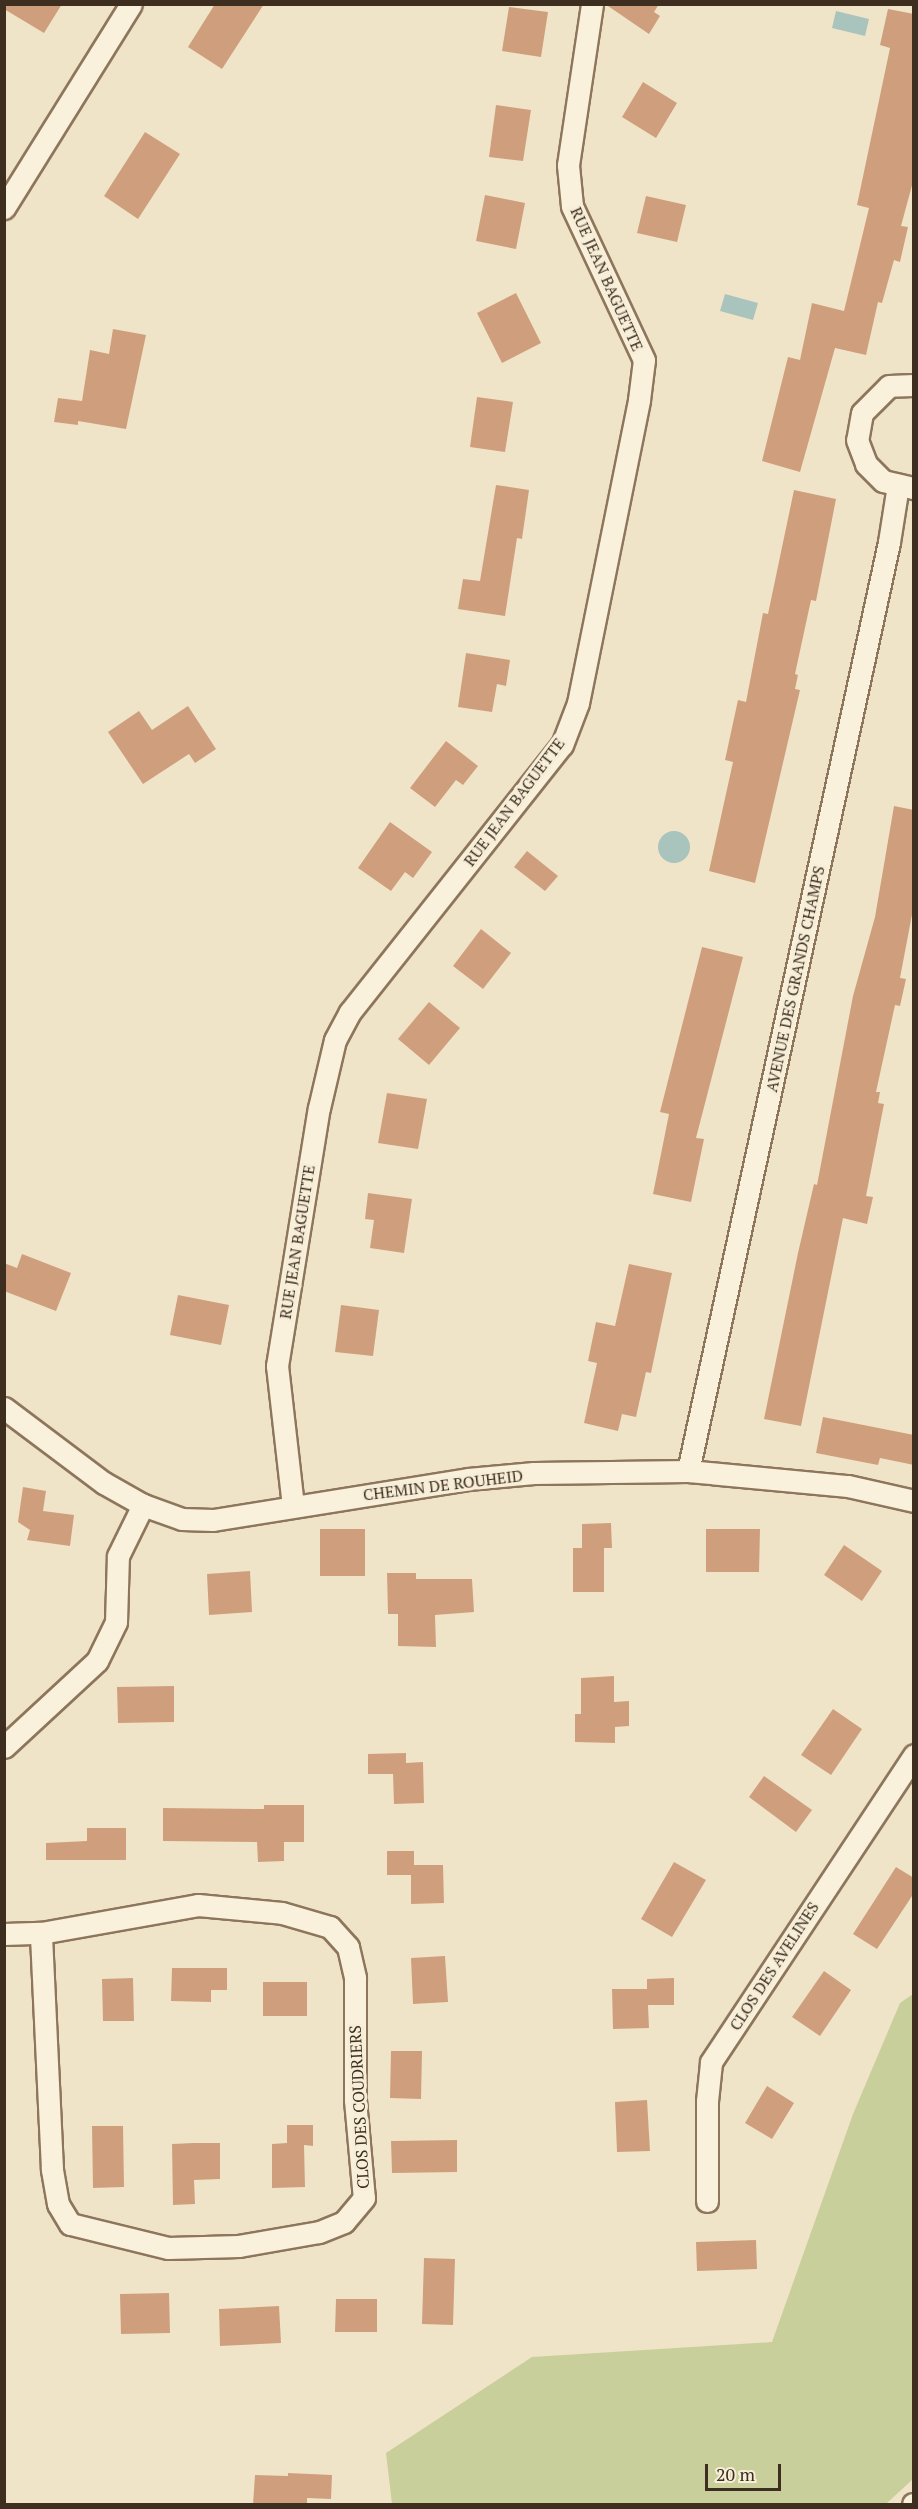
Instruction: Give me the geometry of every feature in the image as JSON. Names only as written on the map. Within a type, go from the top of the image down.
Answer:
[{"type":"street","points":[[4,208],[131,4]]},
{"type":"street","name":"RUE JEAN BAGUETTE","points":[[293,1506],[277,1366],[319,1108],[335,1040],[350,1012],[562,745],[578,703],[639,400],[644,360],[573,206],[568,165],[592,4]]},
{"type":"street","name":"AVENUE DES GRANDS CHAMPS","points":[[688,1472],[887,554],[906,487],[883,481],[866,464],[857,440],[862,413],[889,386],[914,385]]},
{"type":"street","name":"CHEMIN DE ROUHEID","points":[[4,1408],[104,1483],[143,1505],[182,1519],[213,1520],[468,1479],[534,1473],[688,1472],[848,1486],[914,1501]]},
{"type":"street","points":[[4,1747],[97,1661],[116,1622],[118,1556],[143,1505]]},
{"type":"street","name":"CLOS DES AVELINES","points":[[707,2201],[706,2101],[711,2062],[914,1755]]},
{"type":"street","name":"CLOS DES COUDRIERS","points":[[4,1934],[41,1933],[198,1905],[282,1913],[330,1927],[348,1947],[355,1978],[355,2100],[364,2198],[344,2222],[319,2232],[239,2246],[168,2248],[106,2236],[70,2224],[58,2204],[52,2169],[41,1933]]},
{"type":"green space","points":[[913,1994],[913,2479],[886,2504],[392,2504],[386,2453],[532,2357],[772,2342],[853,2114],[900,2003]]},
{"type":"water","points":[[836,11],[869,19],[865,36],[832,28]]},
{"type":"water","points":[[725,294],[758,303],[753,320],[720,311]]},
{"type":"water","points":[[674,831],[685,836],[690,847],[685,858],[674,863],[663,858],[658,847],[663,836]]},
{"type":"building","points":[[4,4],[62,4],[44,33],[4,9]]},
{"type":"building","points":[[215,4],[264,4],[222,69],[188,47]]},
{"type":"building","points":[[605,4],[659,4],[654,12],[660,16],[649,34]]},
{"type":"building","points":[[509,7],[548,12],[541,57],[502,51]]},
{"type":"building","points":[[888,9],[914,14],[914,178],[901,226],[908,227],[900,262],[894,260],[882,303],[878,302],[866,355],[835,348],[800,472],[762,461],[788,357],[800,360],[812,303],[844,311],[869,208],[857,205],[890,48],[880,45]]},
{"type":"building","points":[[643,82],[677,103],[656,138],[622,117]]},
{"type":"building","points":[[496,105],[531,110],[523,161],[489,157]]},
{"type":"building","points":[[145,132],[180,154],[138,219],[104,196]]},
{"type":"building","points":[[485,195],[525,203],[516,249],[476,241]]},
{"type":"building","points":[[646,196],[686,205],[677,242],[637,233]]},
{"type":"building","points":[[516,293],[541,343],[502,363],[477,313]]},
{"type":"building","points":[[113,329],[146,335],[126,429],[78,421],[78,425],[54,422],[58,398],[82,401],[90,350],[109,354]]},
{"type":"building","points":[[477,397],[513,402],[505,452],[470,447]]},
{"type":"building","points":[[496,485],[529,490],[522,539],[517,538],[505,616],[458,609],[463,579],[480,581]]},
{"type":"building","points":[[794,490],[836,499],[816,601],[811,600],[795,674],[798,675],[795,689],[800,690],[755,883],[709,871],[733,762],[725,760],[738,700],[746,702],[763,613],[768,614]]},
{"type":"building","points":[[466,653],[510,660],[506,686],[497,684],[492,712],[458,707]]},
{"type":"building","points":[[188,706],[216,749],[195,763],[189,754],[143,784],[108,732],[139,711],[152,730]]},
{"type":"building","points":[[446,741],[478,766],[463,785],[456,780],[435,807],[410,788]]},
{"type":"building","points":[[894,806],[914,810],[914,904],[900,978],[906,979],[900,1006],[895,1005],[876,1092],[880,1092],[878,1103],[884,1104],[866,1196],[873,1197],[867,1224],[843,1218],[801,1426],[764,1419],[798,1253],[814,1184],[817,1185],[853,996],[875,917]]},
{"type":"building","points":[[390,822],[432,852],[413,878],[405,872],[391,891],[358,868]]},
{"type":"building","points":[[527,851],[558,876],[545,891],[514,867]]},
{"type":"building","points":[[481,929],[511,953],[483,989],[453,966]]},
{"type":"building","points":[[702,947],[743,957],[696,1138],[704,1139],[691,1202],[653,1194],[669,1114],[660,1112]]},
{"type":"building","points":[[429,1002],[460,1028],[429,1065],[398,1039]]},
{"type":"building","points":[[387,1093],[427,1099],[418,1149],[378,1143]]},
{"type":"building","points":[[368,1193],[412,1199],[404,1253],[370,1248],[374,1220],[365,1219]]},
{"type":"building","points":[[22,1254],[71,1273],[56,1311],[4,1291],[4,1263],[17,1268]]},
{"type":"building","points":[[629,1264],[672,1273],[651,1373],[646,1372],[636,1417],[622,1414],[618,1431],[584,1423],[597,1363],[588,1361],[596,1322],[615,1326]]},
{"type":"building","points":[[178,1295],[229,1305],[221,1345],[170,1335]]},
{"type":"building","points":[[341,1305],[379,1310],[373,1356],[335,1352]]},
{"type":"building","points":[[823,1417],[914,1435],[914,1465],[880,1458],[878,1465],[816,1453]]},
{"type":"building","points":[[23,1487],[46,1491],[43,1511],[74,1515],[70,1546],[27,1540],[30,1530],[18,1522]]},
{"type":"building","points":[[611,1523],[612,1548],[604,1548],[604,1592],[573,1592],[573,1548],[582,1548],[582,1524]]},
{"type":"building","points":[[320,1529],[365,1529],[365,1576],[320,1576]]},
{"type":"building","points":[[706,1529],[760,1529],[759,1572],[706,1572]]},
{"type":"building","points":[[844,1545],[882,1571],[862,1601],[824,1575]]},
{"type":"building","points":[[250,1571],[252,1612],[209,1615],[207,1574]]},
{"type":"building","points":[[387,1573],[416,1573],[416,1579],[472,1579],[474,1612],[435,1615],[436,1647],[398,1646],[398,1614],[388,1614]]},
{"type":"building","points":[[614,1676],[614,1702],[629,1701],[629,1726],[615,1727],[615,1743],[575,1742],[575,1714],[581,1714],[581,1678]]},
{"type":"building","points":[[174,1686],[174,1722],[118,1723],[117,1687]]},
{"type":"building","points":[[833,1709],[862,1729],[831,1775],[801,1755]]},
{"type":"building","points":[[406,1753],[406,1763],[423,1762],[424,1803],[394,1804],[393,1774],[368,1774],[368,1754]]},
{"type":"building","points":[[764,1776],[812,1810],[796,1832],[749,1797]]},
{"type":"building","points":[[264,1805],[304,1805],[304,1842],[284,1842],[284,1861],[258,1862],[257,1842],[163,1841],[163,1808],[264,1809]]},
{"type":"building","points":[[87,1828],[126,1828],[126,1860],[46,1860],[46,1843],[87,1841]]},
{"type":"building","points":[[387,1851],[414,1851],[414,1865],[443,1865],[444,1903],[411,1904],[411,1875],[387,1875]]},
{"type":"building","points":[[674,1862],[706,1880],[672,1937],[641,1919]]},
{"type":"building","points":[[896,1867],[914,1878],[914,1893],[877,1949],[853,1934]]},
{"type":"building","points":[[445,1956],[448,2002],[413,2004],[411,1958]]},
{"type":"building","points":[[172,1968],[227,1968],[227,1990],[211,1990],[211,2002],[171,2001]]},
{"type":"building","points":[[824,1971],[851,1990],[820,2036],[792,2017]]},
{"type":"building","points":[[133,1978],[134,2021],[103,2021],[102,1979]]},
{"type":"building","points":[[674,1978],[674,2005],[648,2005],[649,2028],[613,2029],[612,1989],[647,1989],[647,1979]]},
{"type":"building","points":[[263,1982],[307,1982],[307,2016],[263,2016]]},
{"type":"building","points":[[391,2051],[422,2051],[421,2099],[390,2098]]},
{"type":"building","points":[[767,2086],[794,2103],[772,2139],[745,2123]]},
{"type":"building","points":[[647,2100],[650,2151],[617,2152],[615,2102]]},
{"type":"building","points":[[287,2125],[313,2125],[313,2146],[304,2145],[305,2187],[272,2188],[272,2144],[287,2143]]},
{"type":"building","points":[[92,2126],[123,2126],[124,2187],[93,2188]]},
{"type":"building","points":[[457,2140],[457,2172],[392,2173],[391,2141]]},
{"type":"building","points":[[220,2143],[220,2179],[194,2180],[195,2204],[173,2205],[172,2144]]},
{"type":"building","points":[[756,2240],[757,2269],[697,2271],[696,2242]]},
{"type":"building","points":[[424,2258],[455,2259],[453,2325],[422,2324]]},
{"type":"building","points":[[169,2293],[170,2333],[121,2334],[120,2294]]},
{"type":"building","points":[[336,2299],[377,2299],[377,2332],[335,2332]]},
{"type":"building","points":[[279,2306],[281,2343],[220,2346],[219,2309]]},
{"type":"building","points":[[288,2473],[332,2475],[331,2499],[307,2498],[307,2505],[253,2505],[255,2475],[288,2476]]}]
